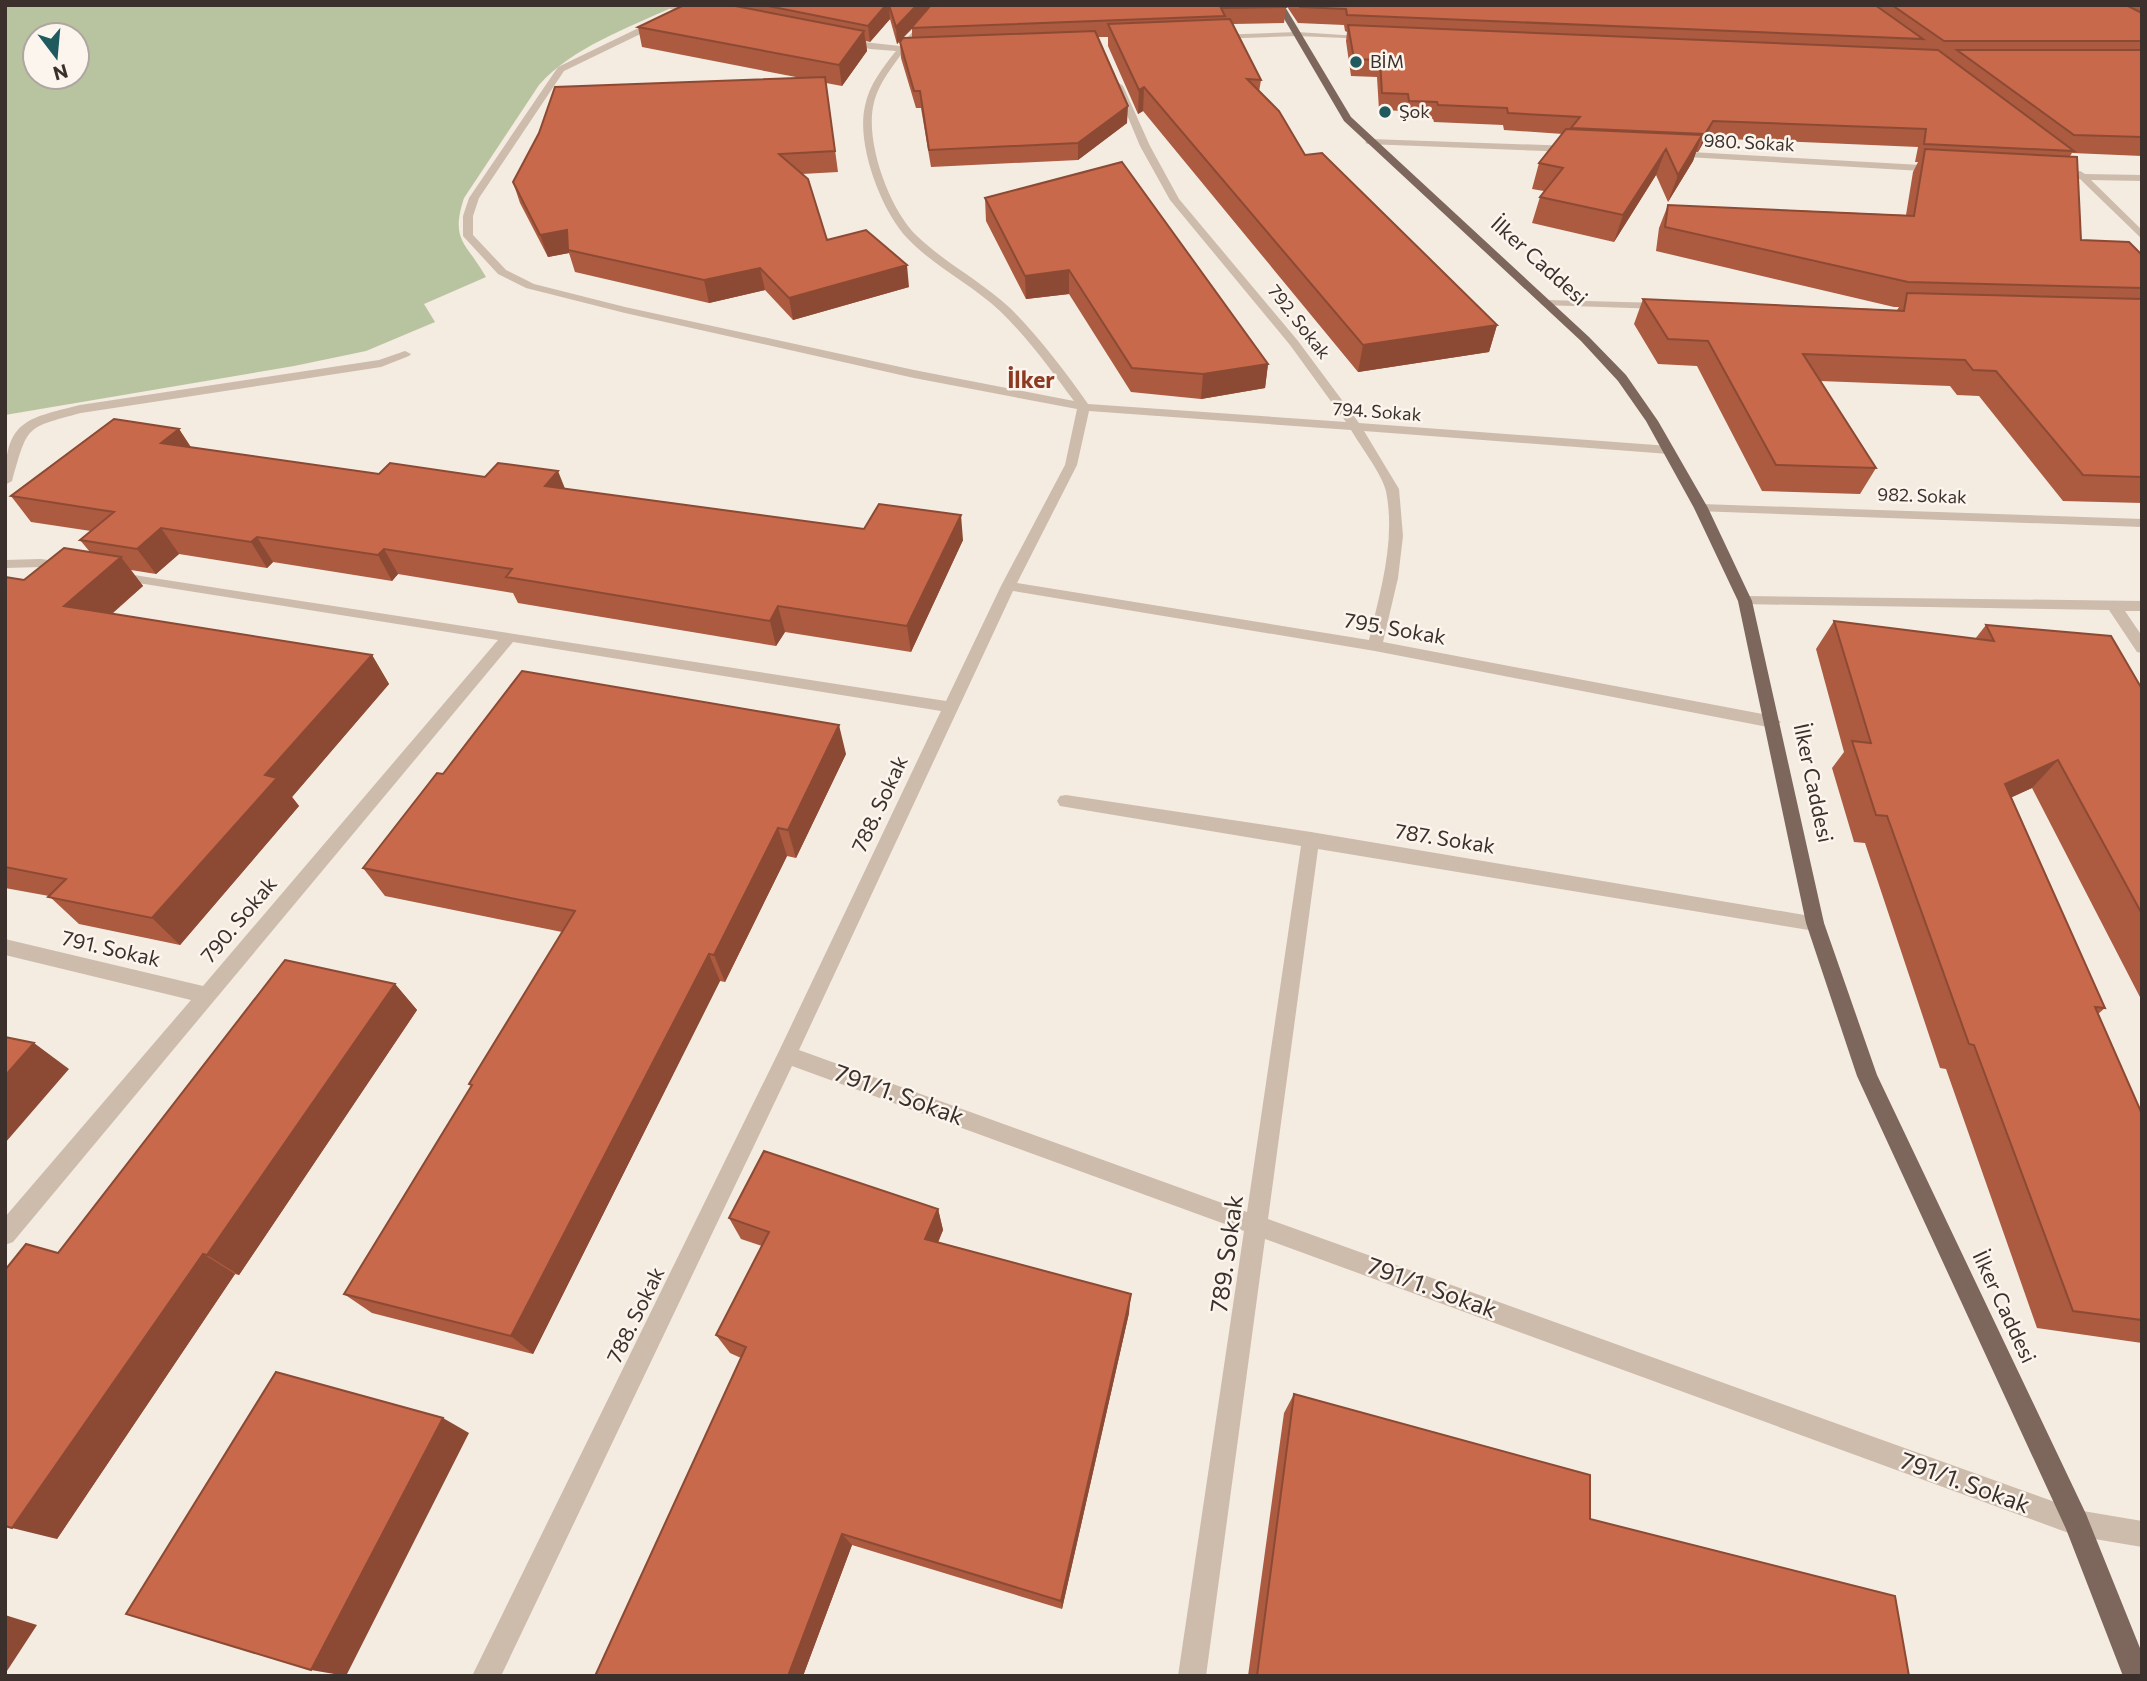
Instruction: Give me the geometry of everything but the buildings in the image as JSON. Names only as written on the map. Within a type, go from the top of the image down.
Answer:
[{"type":"main road","name":"İlker Caddesi","points":[[1280,5],[1335,102],[1370,142],[1546,303],[1622,378],[1653,421],[1700,508],[1745,601],[1815,923],[1867,1076],[2077,1524],[2137,1676]]},
{"type":"street","points":[[657,5],[709,16]]},
{"type":"street","points":[[940,5],[901,50],[876,88],[868,109],[878,173],[891,211],[913,238],[992,297],[1035,339],[1084,407]]},
{"type":"street","name":"794. Sokak","points":[[682,10],[580,58],[561,69],[548,85],[474,198],[468,216],[468,236],[502,272],[530,286],[616,308],[914,374],[1084,407],[1668,450]]},
{"type":"street","points":[[1205,37],[1297,34],[1380,38]]},
{"type":"street","points":[[829,39],[901,50],[927,48]]},
{"type":"street","name":"792. Sokak","points":[[1116,78],[1145,146],[1175,200],[1286,333],[1356,428],[1392,489],[1396,536],[1391,579],[1375,646]]},
{"type":"street","points":[[1370,142],[1583,150]]},
{"type":"street","name":"980. Sokak","points":[[1666,154],[1945,170]]},
{"type":"street","points":[[2073,169],[2142,236]]},
{"type":"street","points":[[2042,175],[2142,178]]},
{"type":"street","points":[[1546,303],[1671,306]]},
{"type":"street","points":[[5,481],[20,433],[38,419],[147,397],[381,363],[405,354]]},
{"type":"street","name":"788. Sokak","points":[[486,1676],[787,1055],[1008,586],[1071,465],[1084,407]]},
{"type":"street","name":"982. Sokak","points":[[1700,508],[2142,523]]},
{"type":"street","points":[[5,564],[41,563],[89,570],[951,707]]},
{"type":"street","name":"795. Sokak","points":[[1008,586],[1375,646],[1773,722]]},
{"type":"street","points":[[1745,601],[2142,606]]},
{"type":"street","points":[[2115,606],[2142,648]]},
{"type":"street","name":"790. Sokak","points":[[5,1234],[509,637]]},
{"type":"street","name":"787. Sokak","points":[[1066,801],[1815,923]]},
{"type":"street","name":"789. Sokak","points":[[1192,1676],[1311,839]]},
{"type":"street","name":"791. Sokak","points":[[5,947],[206,995]]},
{"type":"street","name":"791/1. Sokak","points":[[787,1055],[1258,1224],[2077,1524],[2142,1534]]},
{"type":"green space","points":[[5,5],[673,7],[584,49],[539,85],[464,198],[460,212],[462,240],[486,277],[424,304],[435,322],[366,351],[294,366],[5,415]]},
{"type":"place","name":"BİM","points":[[1356,62]]},
{"type":"place","name":"Şok","points":[[1385,112]]},
{"type":"district","name":"İlker","points":[[1031,380]]}]
